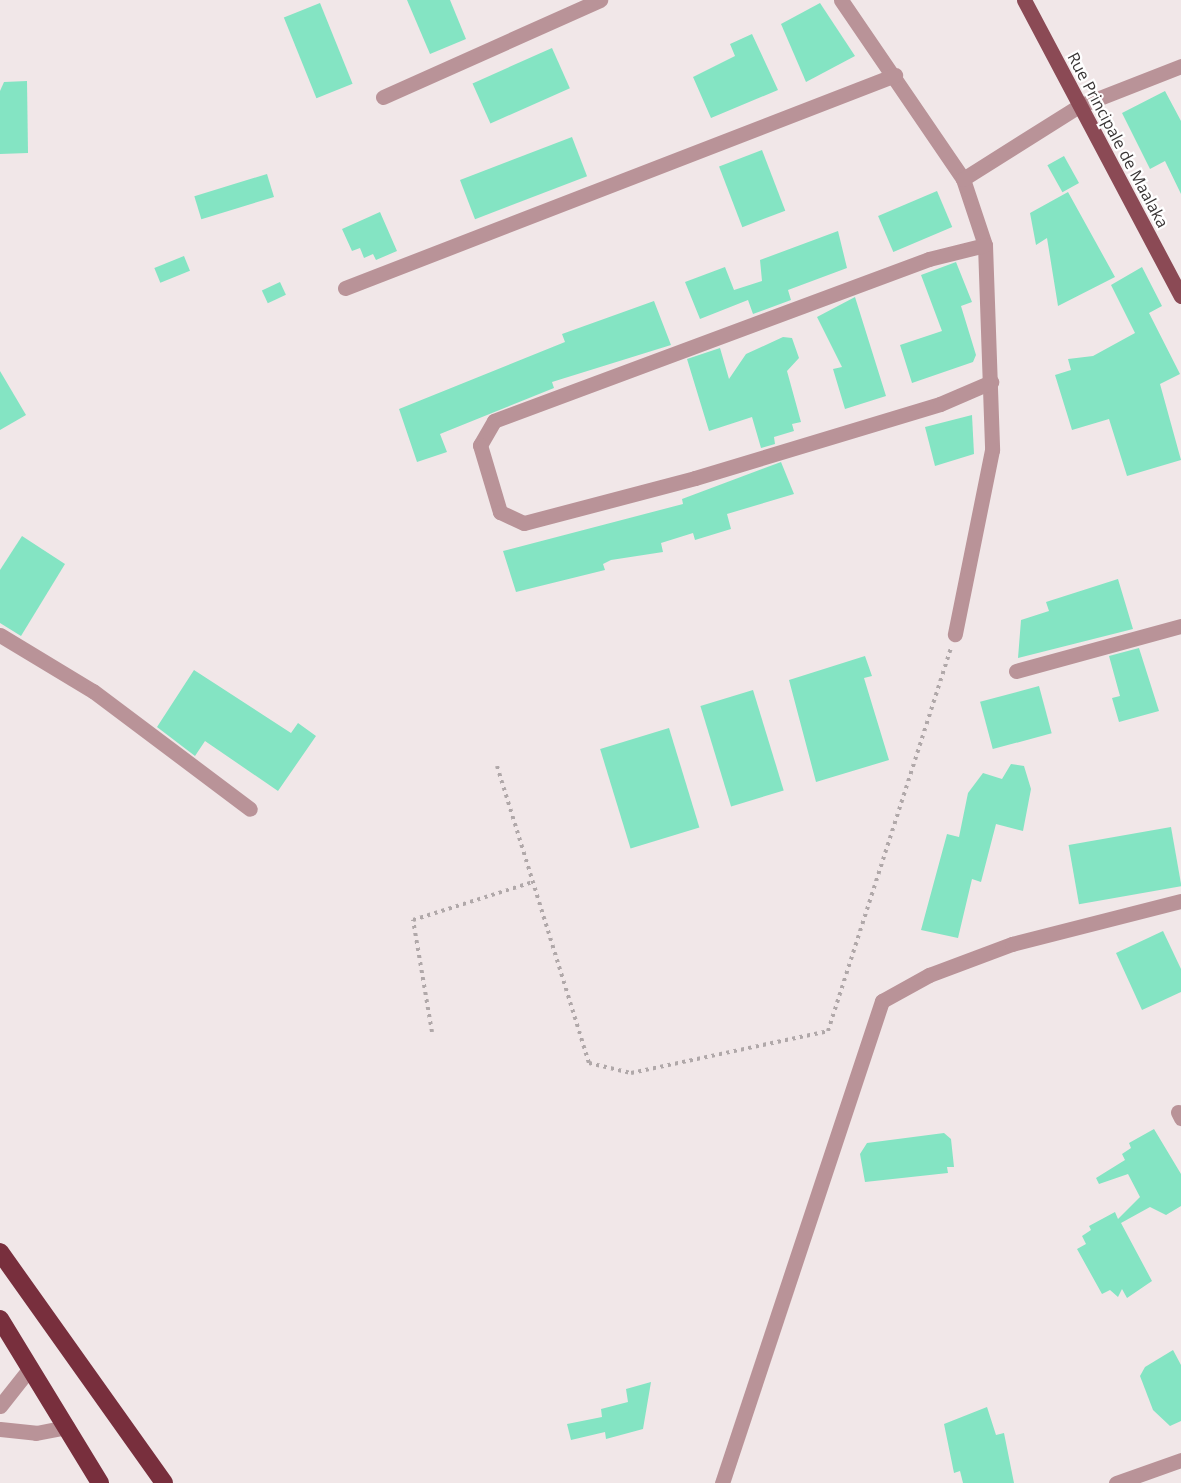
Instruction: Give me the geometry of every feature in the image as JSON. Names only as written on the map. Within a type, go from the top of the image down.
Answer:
[{"type":"highway","points":[[0,1252],[164,1483]]},
{"type":"highway","points":[[0,1320],[100,1483]]},
{"type":"main road","name":"Rue Principale de Maalaka","points":[[1024,0],[1181,296]]},
{"type":"street","points":[[383,97],[600,0]]},
{"type":"street","points":[[841,0],[895,75],[963,179],[985,245],[992,450],[956,634]]},
{"type":"street","points":[[963,179],[1079,106],[1181,66]]},
{"type":"street","points":[[345,288],[895,75]]},
{"type":"street","points":[[985,245],[929,259],[494,421],[480,445],[500,512],[524,523],[695,478],[940,404],[991,382]]},
{"type":"street","points":[[1016,671],[1181,626]]},
{"type":"street","points":[[0,635],[93,691],[250,810]]},
{"type":"street","points":[[723,1483],[882,1001],[929,975],[1012,944],[1181,901]]},
{"type":"street","points":[[0,1406],[30,1368]]},
{"type":"street","points":[[0,1429],[36,1433],[67,1427]]},
{"type":"street","points":[[1116,1483],[1181,1460]]},
{"type":"path","points":[[497,766],[589,1063],[631,1073],[828,1031],[956,634]]},
{"type":"path","points":[[432,1032],[413,920],[533,882]]},
{"type":"building","points":[[407,0],[450,0],[466,39],[430,54]]},
{"type":"building","points":[[320,3],[353,84],[316,98],[284,18]]},
{"type":"building","points":[[820,3],[855,56],[806,82],[781,24]]},
{"type":"building","points":[[752,34],[778,90],[711,118],[693,77],[735,56],[730,44]]},
{"type":"building","points":[[552,48],[570,88],[490,124],[473,83]]},
{"type":"building","points":[[27,81],[28,153],[0,154],[0,91],[4,82]]},
{"type":"building","points":[[1165,91],[1181,121],[1181,194],[1165,161],[1150,169],[1122,113]]},
{"type":"building","points":[[572,137],[587,176],[475,219],[460,180]]},
{"type":"building","points":[[762,150],[785,211],[742,227],[719,166]]},
{"type":"building","points":[[1064,156],[1079,183],[1062,192],[1047,165]]},
{"type":"building","points":[[267,174],[274,197],[201,219],[194,196]]},
{"type":"building","points":[[937,191],[952,227],[893,252],[878,216]]},
{"type":"building","points":[[1068,192],[1115,277],[1058,306],[1047,238],[1036,245],[1030,213]]},
{"type":"building","points":[[380,212],[397,251],[376,260],[373,254],[364,258],[360,248],[352,251],[342,229]]},
{"type":"building","points":[[838,231],[847,268],[788,290],[791,300],[753,314],[748,300],[700,319],[685,282],[725,267],[734,290],[762,281],[760,260]]},
{"type":"building","points":[[184,256],[190,271],[160,283],[154,268]]},
{"type":"building","points":[[956,262],[972,302],[961,306],[976,355],[973,362],[912,383],[900,345],[942,331],[921,275]]},
{"type":"building","points":[[1142,267],[1162,306],[1149,313],[1180,374],[1160,384],[1181,460],[1127,476],[1109,419],[1072,430],[1055,375],[1071,370],[1068,359],[1093,356],[1135,333],[1111,285]]},
{"type":"building","points":[[280,282],[286,295],[268,303],[262,290]]},
{"type":"building","points":[[855,297],[886,396],[845,409],[833,369],[842,367],[817,317]]},
{"type":"building","points":[[654,301],[671,345],[552,382],[554,388],[440,434],[447,452],[417,462],[399,409],[565,342],[562,334]]},
{"type":"building","points":[[783,337],[792,338],[799,358],[787,371],[801,422],[792,424],[794,431],[774,437],[775,444],[761,448],[752,417],[709,431],[687,359],[720,348],[729,379],[746,354]]},
{"type":"building","points":[[0,371],[26,415],[0,430]]},
{"type":"building","points":[[972,415],[974,454],[935,466],[925,427]]},
{"type":"building","points":[[781,462],[794,494],[727,514],[731,529],[695,540],[693,533],[661,543],[663,552],[611,560],[603,564],[605,570],[516,592],[503,551],[683,504],[682,499]]},
{"type":"building","points":[[22,536],[65,564],[21,636],[0,623],[0,570]]},
{"type":"building","points":[[1118,579],[1133,629],[1018,658],[1021,620],[1049,611],[1046,602]]},
{"type":"building","points":[[1139,648],[1159,711],[1119,722],[1112,698],[1120,696],[1109,656]]},
{"type":"building","points":[[865,656],[872,676],[864,678],[889,760],[816,782],[789,680]]},
{"type":"building","points":[[194,670],[291,733],[298,723],[316,736],[278,791],[205,741],[195,756],[157,727]]},
{"type":"building","points":[[1039,686],[1052,733],[993,749],[980,702]]},
{"type":"building","points":[[753,690],[784,790],[731,806],[700,706]]},
{"type":"building","points":[[669,728],[699,827],[631,849],[600,749]]},
{"type":"building","points":[[1011,764],[1024,766],[1031,789],[1023,831],[996,824],[981,882],[972,879],[958,938],[921,930],[947,834],[959,837],[968,793],[983,773],[1002,779]]},
{"type":"building","points":[[1171,827],[1181,886],[1079,904],[1069,845]]},
{"type":"building","points":[[1163,931],[1181,969],[1181,992],[1142,1010],[1116,953]]},
{"type":"building","points":[[1154,1129],[1181,1174],[1181,1206],[1166,1215],[1150,1207],[1121,1223],[1152,1281],[1127,1298],[1122,1289],[1118,1297],[1110,1290],[1102,1294],[1077,1249],[1086,1244],[1082,1236],[1091,1230],[1089,1226],[1115,1212],[1118,1219],[1140,1197],[1128,1174],[1099,1184],[1096,1178],[1125,1160],[1122,1154],[1131,1148],[1129,1143]]},
{"type":"building","points":[[944,1133],[951,1139],[954,1167],[947,1167],[948,1173],[865,1182],[860,1154],[867,1143]]},
{"type":"building","points":[[1173,1350],[1181,1365],[1181,1421],[1170,1426],[1153,1410],[1140,1376],[1145,1367]]},
{"type":"building","points":[[651,1382],[643,1429],[606,1439],[605,1432],[571,1440],[567,1424],[602,1417],[601,1409],[628,1402],[626,1389]]},
{"type":"building","points":[[987,1407],[996,1435],[1004,1433],[1014,1483],[963,1483],[960,1471],[954,1473],[944,1424]]}]
